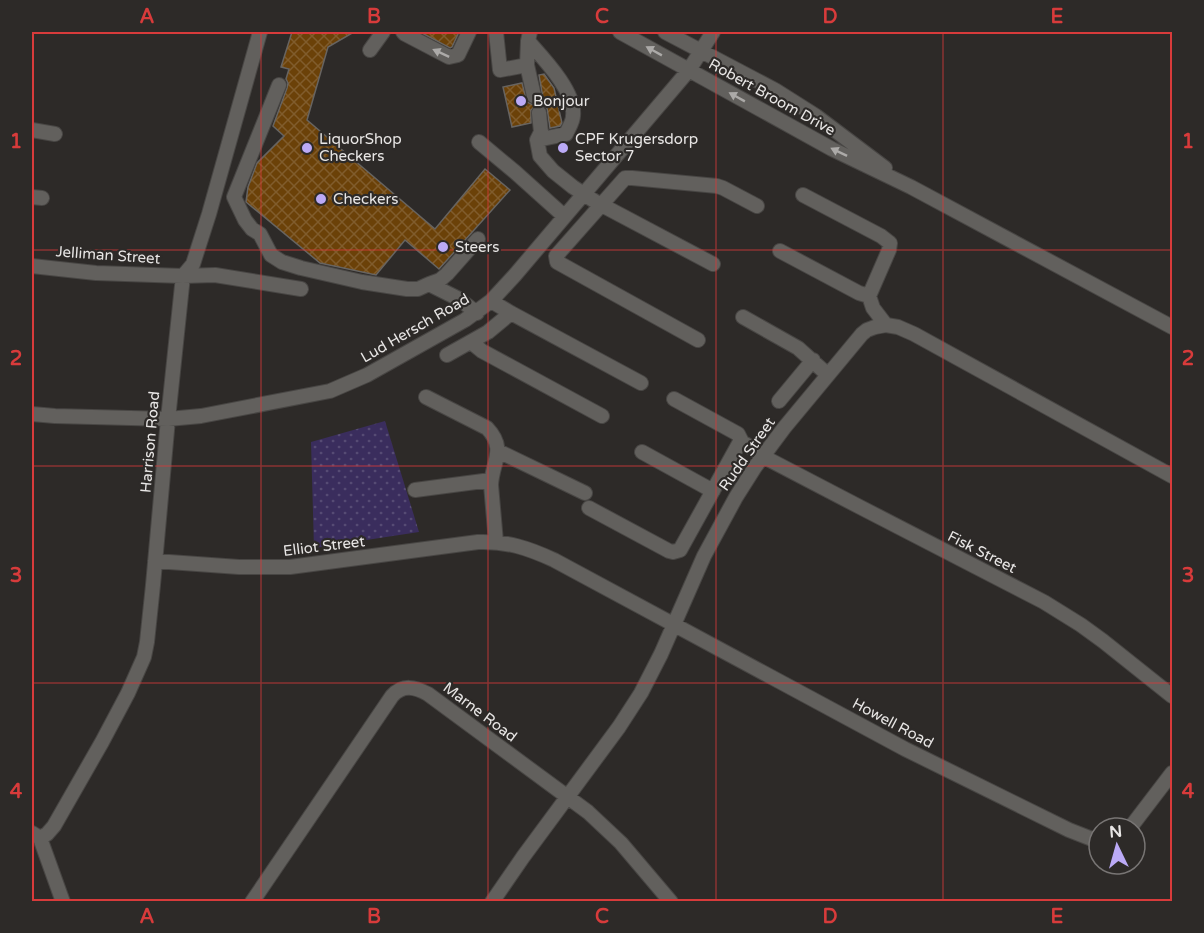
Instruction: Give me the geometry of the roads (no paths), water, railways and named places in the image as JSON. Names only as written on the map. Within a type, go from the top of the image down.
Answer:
[{"type":"street","name":"Harrison Road","points":[[36,835],[47,834],[62,812],[128,693],[144,657],[183,276],[193,264],[260,32]]},
{"type":"street","points":[[370,50],[383,32]]},
{"type":"street","points":[[403,32],[449,57],[458,55],[469,32]]},
{"type":"street","points":[[496,32],[500,70],[527,65]]},
{"type":"street","name":"Robert Broom Drive","points":[[620,32],[832,149],[911,187],[1173,327]]},
{"type":"street","name":"Robert Broom Drive","points":[[665,32],[775,90],[816,116],[911,187]]},
{"type":"street","name":"Lud Hersch Road","points":[[32,414],[168,420],[201,416],[330,391],[367,375],[477,313],[491,301],[688,70],[713,32]]},
{"type":"street","points":[[529,34],[527,65],[534,96]]},
{"type":"street","points":[[529,34],[572,102],[573,117],[566,134],[537,140]]},
{"type":"street","points":[[279,85],[234,197],[245,220],[252,229],[260,234],[271,255],[282,262],[301,268],[362,282],[418,289],[444,278],[478,239]]},
{"type":"street","points":[[538,113],[541,132],[537,140],[540,156],[553,171],[601,204],[713,264]]},
{"type":"street","points":[[32,130],[55,134]]},
{"type":"street","points":[[479,142],[567,212]]},
{"type":"street","points":[[515,172],[548,209],[550,216],[532,254]]},
{"type":"street","points":[[698,340],[557,262],[556,256],[627,177],[717,186],[757,206]]},
{"type":"street","points":[[803,195],[890,243],[869,296],[873,308],[886,325],[898,327],[939,347],[1173,476]]},
{"type":"street","points":[[780,251],[859,293],[869,296]]},
{"type":"street","name":"Jelliman Street","points":[[32,266],[96,273],[215,275],[301,289]]},
{"type":"street","points":[[429,284],[459,299],[477,313]]},
{"type":"street","points":[[491,301],[641,383]]},
{"type":"street","points":[[447,355],[498,325],[511,313]]},
{"type":"street","points":[[743,317],[798,348],[828,375]]},
{"type":"street","name":"Rudd Street","points":[[492,902],[633,707],[662,654],[704,556],[755,467],[784,428],[862,334],[875,327],[886,325]]},
{"type":"street","points":[[471,342],[482,351],[602,416]]},
{"type":"street","points":[[779,401],[813,360]]},
{"type":"street","points":[[426,397],[487,428],[497,443],[498,451],[491,480],[496,542]]},
{"type":"street","name":"Fisk Street","points":[[674,399],[738,434],[741,442],[764,457],[1044,602],[1103,641],[1173,696]]},
{"type":"street","points":[[589,508],[673,552],[680,550],[741,442]]},
{"type":"street","points":[[498,451],[585,493]]},
{"type":"street","points":[[642,452],[713,491]]},
{"type":"street","points":[[415,490],[491,480]]},
{"type":"street","name":"Elliot Street","points":[[155,561],[239,567],[290,567],[478,542],[496,542],[528,549],[555,560],[675,624]]},
{"type":"street","name":"Howell Road","points":[[675,624],[905,749],[1087,837]]},
{"type":"street","name":"Marne Road","points":[[252,902],[392,696],[401,689],[412,687],[428,694],[588,812],[611,832],[671,902]]},
{"type":"street","points":[[1139,816],[1173,773]]},
{"type":"street","points":[[36,835],[63,902]]},
{"type":"place","name":"Bonjour","points":[[521,101]]},
{"type":"place","name":"LiquorShop Checkers","points":[[307,148]]},
{"type":"place","name":"CPF Krugersdorp Sector 7","points":[[563,148]]},
{"type":"place","name":"Checkers","points":[[321,199]]},
{"type":"place","name":"Steers","points":[[443,247]]}]
